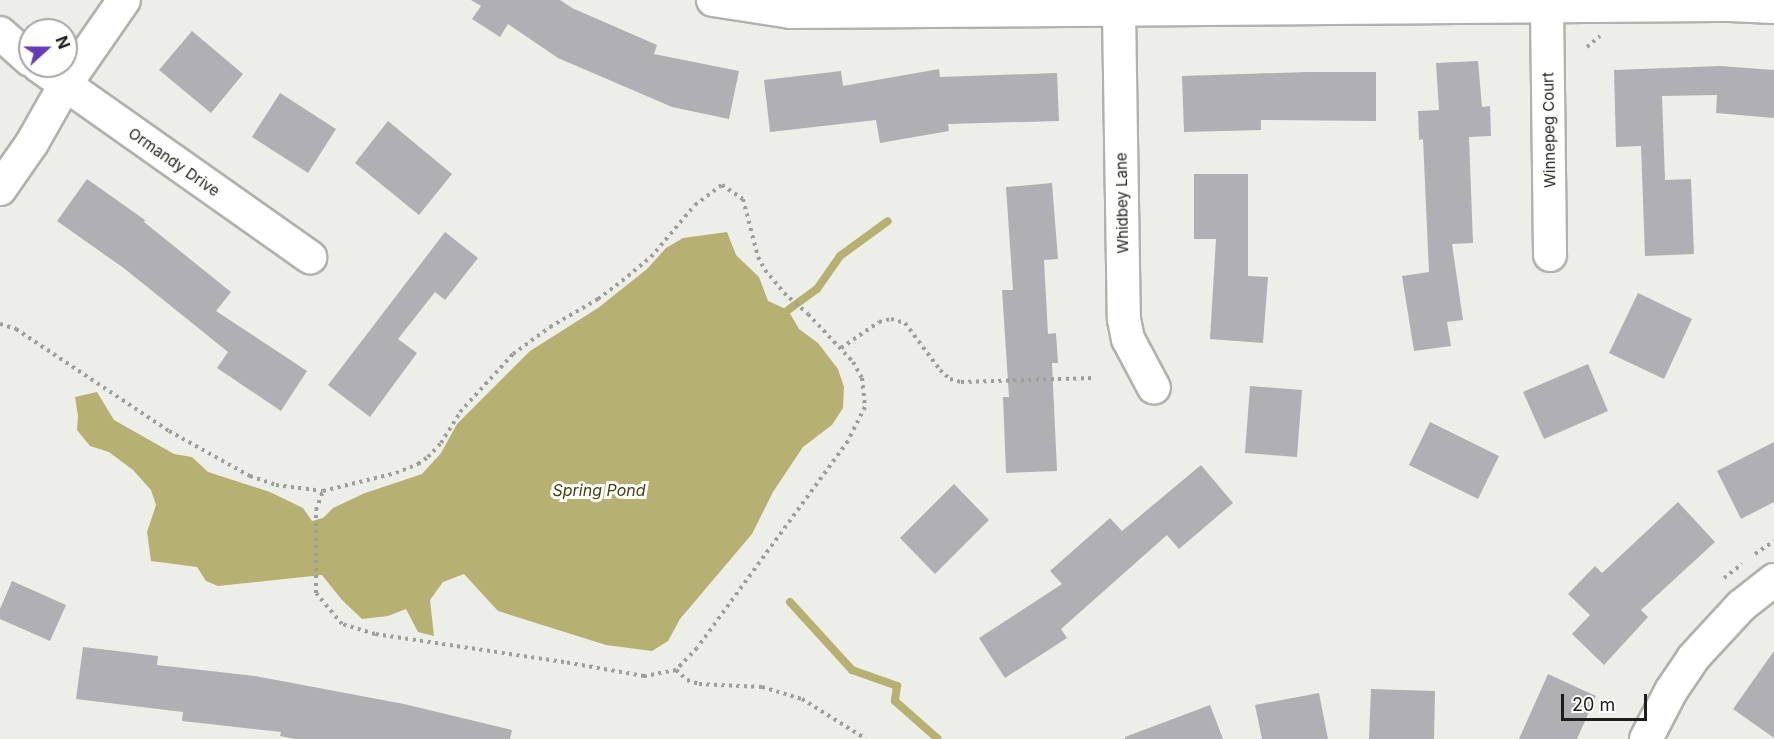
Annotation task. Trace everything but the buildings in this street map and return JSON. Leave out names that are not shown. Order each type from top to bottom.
[{"type":"street","points":[[0,189],[33,142],[64,85],[124,0]]},
{"type":"street","points":[[713,0],[791,12],[1547,6],[1774,7]]},
{"type":"street","name":"Winnepeg Court","points":[[1547,6],[1550,255]]},
{"type":"street","name":"Whidbey Lane","points":[[1119,11],[1124,319],[1128,339],[1155,388]]},
{"type":"street","points":[[0,33],[18,49]]},
{"type":"street","name":"Ormandy Drive","points":[[55,78],[310,257]]},
{"type":"street","points":[[1646,739],[1671,691],[1693,658],[1741,606],[1774,580]]},
{"type":"path","points":[[0,324],[16,329],[169,431],[250,476],[276,484],[323,491],[396,473],[428,457],[441,443],[460,412],[513,354],[550,327],[598,300],[628,276],[651,257],[695,205],[722,186],[742,199],[758,256],[765,270],[784,293],[841,348],[862,378],[865,406],[860,421],[697,648],[676,670],[644,676],[621,674],[564,662],[356,630],[342,624],[328,610],[316,592],[316,510],[323,491]]},
{"type":"path","points":[[841,348],[879,322],[891,319],[905,323],[940,370],[950,379],[961,382],[1095,378]]},
{"type":"path","points":[[676,670],[687,680],[699,684],[762,687],[802,699],[866,739]]},
{"type":"water","name":"Spring Pond","points":[[727,232],[736,255],[759,277],[768,301],[788,310],[799,329],[818,343],[838,369],[844,387],[843,408],[832,425],[803,447],[773,492],[752,534],[680,619],[668,641],[652,651],[606,645],[498,611],[464,574],[443,582],[430,600],[434,636],[418,632],[406,609],[388,616],[362,619],[342,600],[322,575],[218,586],[206,581],[197,567],[151,561],[147,532],[156,505],[151,490],[133,470],[109,452],[90,446],[77,430],[78,416],[75,397],[97,392],[114,420],[174,454],[192,457],[208,472],[270,492],[303,508],[312,521],[323,518],[333,508],[365,493],[422,474],[441,453],[457,424],[530,351],[598,308],[647,269],[666,248],[683,238]]},
{"type":"waterway","points":[[788,310],[817,289],[840,256],[888,221]]},
{"type":"waterway","points":[[790,602],[852,670],[897,686],[895,701],[938,739]]}]
